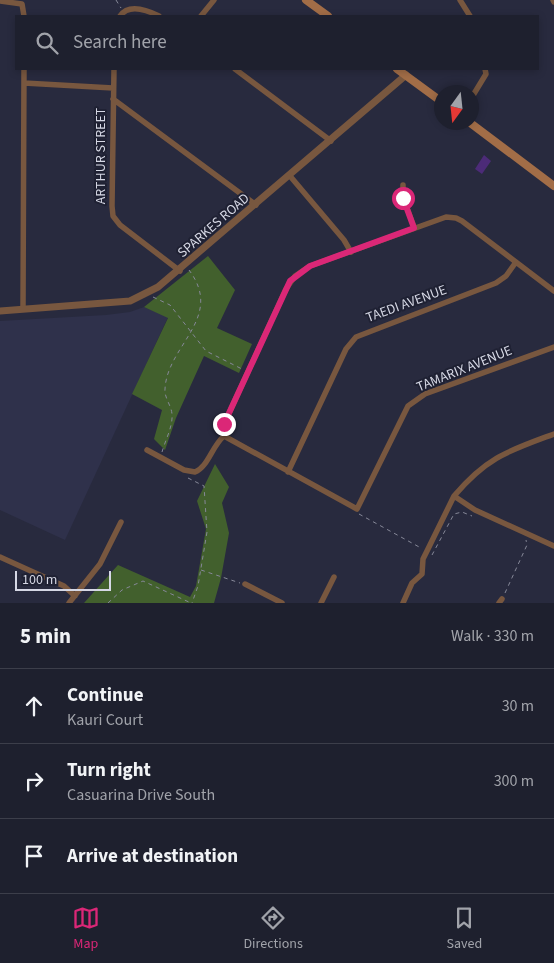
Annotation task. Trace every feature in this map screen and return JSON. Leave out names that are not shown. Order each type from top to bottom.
[{"type":"main road","points":[[306,0],[327,15]]},
{"type":"main road","points":[[398,70],[434,96]]},
{"type":"main road","points":[[479,129],[554,186]]},
{"type":"street","points":[[202,15],[214,0]]},
{"type":"street","points":[[460,0],[469,15]]},
{"type":"street","points":[[0,1],[22,4],[24,15]]},
{"type":"street","points":[[122,14],[132,9],[148,11],[158,15]]},
{"type":"street","points":[[23,310],[24,70]]},
{"type":"street","name":"ARTHUR STREET","points":[[114,70],[113,216],[120,225],[180,271]]},
{"type":"street","points":[[236,70],[331,141]]},
{"type":"street","points":[[479,86],[486,74],[486,70]]},
{"type":"street","name":"SPARKES ROAD","points":[[0,311],[122,302],[150,292],[186,266],[406,76]]},
{"type":"street","points":[[24,83],[113,88]]},
{"type":"street","points":[[113,99],[256,205]]},
{"type":"street","points":[[290,176],[344,240],[351,252]]},
{"type":"street","points":[[403,185],[403,198],[414,228]]},
{"type":"street","points":[[147,450],[184,470],[195,472],[204,465],[214,445],[224,436],[224,424],[290,281],[310,266],[446,217],[456,218],[554,291]]},
{"type":"street","name":"TAEDI AVENUE","points":[[288,472],[346,349],[356,337],[496,283],[506,276],[516,262]]},
{"type":"street","name":"TAMARIX AVENUE","points":[[357,509],[408,406],[425,394],[554,347]]},
{"type":"street","points":[[403,603],[412,583],[422,574],[423,559],[454,496],[482,467],[505,452],[554,434]]},
{"type":"street","points":[[224,436],[357,509]]},
{"type":"street","points":[[454,496],[475,510],[527,537],[554,546]]},
{"type":"street","points":[[68,603],[100,564],[121,522]]},
{"type":"street","points":[[0,557],[64,586],[75,596]]},
{"type":"street","points":[[321,603],[334,577]]},
{"type":"street","points":[[244,584],[282,603]]},
{"type":"path","points":[[116,0],[122,14]]},
{"type":"path","points":[[160,457],[172,415],[164,390],[170,366],[198,318],[200,288],[186,266]]},
{"type":"path","points":[[150,292],[154,298],[170,305],[206,351],[248,372]]},
{"type":"path","points":[[108,603],[122,590],[143,581],[192,603],[207,532],[204,486],[181,474]]},
{"type":"path","points":[[357,509],[360,516],[427,551],[431,556],[436,551],[454,514],[462,512],[476,518]]},
{"type":"path","points":[[527,537],[533,543]]},
{"type":"path","points":[[501,601],[527,545],[527,537]]},
{"type":"path","points":[[200,570],[244,584]]},
{"type":"shaded area","points":[[144,307],[168,317],[65,540],[0,510],[0,321],[106,315],[130,312]]},
{"type":"green space","points":[[208,256],[235,290],[217,328],[252,344],[239,373],[204,356],[176,418],[165,450],[154,439],[162,410],[132,394],[168,318],[144,307]]},
{"type":"green space","points":[[215,464],[229,487],[222,503],[229,533],[221,578],[214,603],[84,603],[118,565],[190,597],[196,586],[206,529],[197,501]]},
{"type":"building","points":[[484,155],[491,161],[482,174],[475,169]]},
{"type":"route","points":[[224,424],[290,281],[310,266],[414,228],[403,198]]}]
